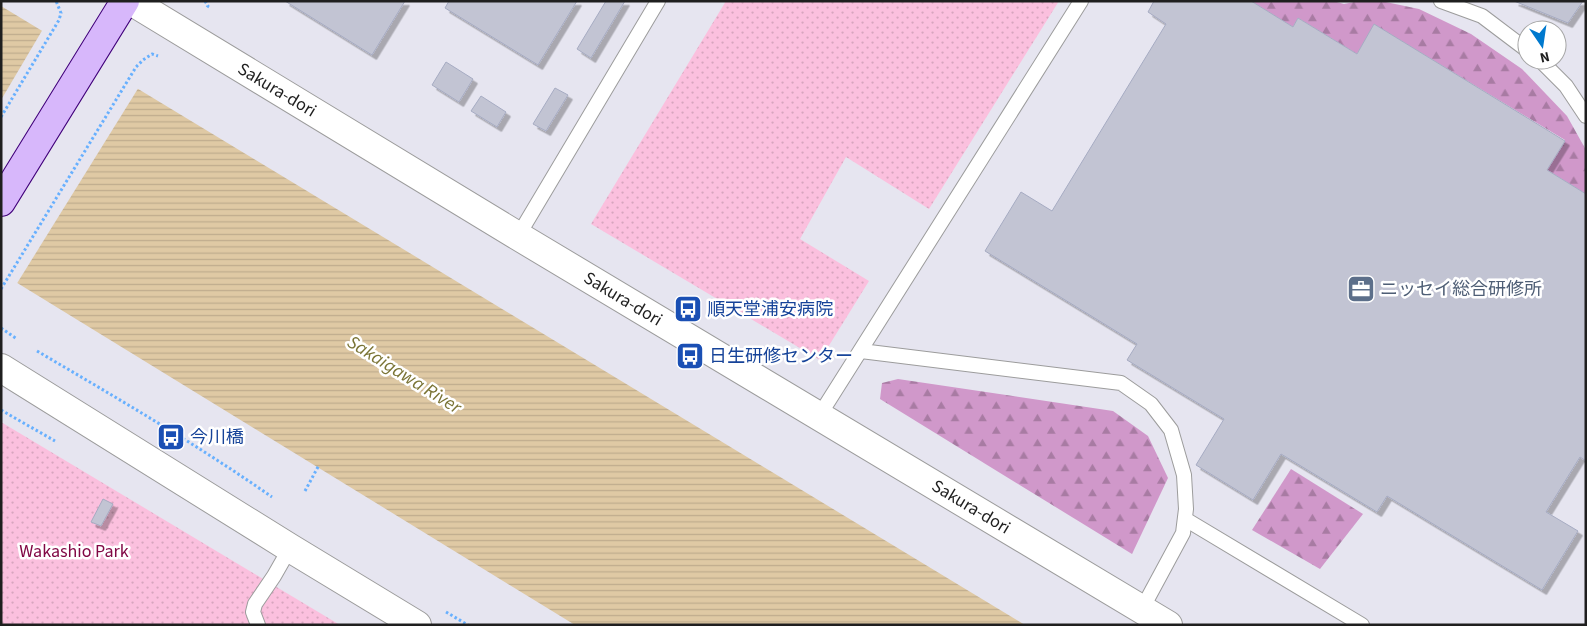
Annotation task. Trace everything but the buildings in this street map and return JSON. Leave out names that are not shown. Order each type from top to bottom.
[{"type":"main road","points":[[1,202],[125,1]]},
{"type":"street","name":"Sakura-dori","points":[[132,1],[518,236],[1168,625]]},
{"type":"street","points":[[1,368],[417,625]]},
{"type":"lane","points":[[518,236],[658,1]]},
{"type":"lane","points":[[819,416],[1081,1]]},
{"type":"lane","points":[[1442,1],[1482,16],[1517,42]]},
{"type":"lane","points":[[1550,70],[1566,86],[1586,116]]},
{"type":"lane","points":[[861,351],[1121,384],[1151,404],[1171,430],[1184,475],[1186,509],[1183,533],[1142,609]]},
{"type":"lane","points":[[1185,519],[1362,625]]},
{"type":"lane","points":[[258,625],[253,612],[255,604],[290,548]]},
{"type":"path","points":[[1,117],[59,20],[61,13],[56,1]]},
{"type":"path","points":[[1,289],[136,67],[152,54],[161,57]]},
{"type":"path","points":[[305,491],[319,465]]},
{"type":"green space","points":[[726,1],[1059,1],[929,209],[846,157],[800,239],[869,281],[820,360],[591,224]]},
{"type":"green space","points":[[1251,1],[1333,1],[1344,4],[1359,1],[1381,1],[1419,9],[1471,34],[1517,66],[1517,70],[1523,70],[1567,116],[1586,150],[1586,194],[1547,170],[1565,140],[1375,25],[1357,54],[1298,18],[1293,27]]},
{"type":"green space","points":[[898,379],[1113,411],[1148,436],[1168,478],[1132,554],[880,399],[882,383]]},
{"type":"green space","name":"Wakashio Park","points":[[1,422],[340,625],[1,625]]},
{"type":"green space","points":[[1291,469],[1363,514],[1320,569],[1252,530]]},
{"type":"water","name":"Sakaigawa River","points":[[1,6],[1025,625],[575,625],[1,273]]},
{"type":"pier","points":[[43,29],[139,87],[16,285],[1,276],[1,100]]},
{"type":"place","name":"ニッセイ総合研修所","points":[[1361,289]]},
{"type":"place","name":"順天堂浦安病院","points":[[688,309]]},
{"type":"place","name":"日生研修センター","points":[[690,356]]},
{"type":"place","name":"今川橋","points":[[171,437]]}]
